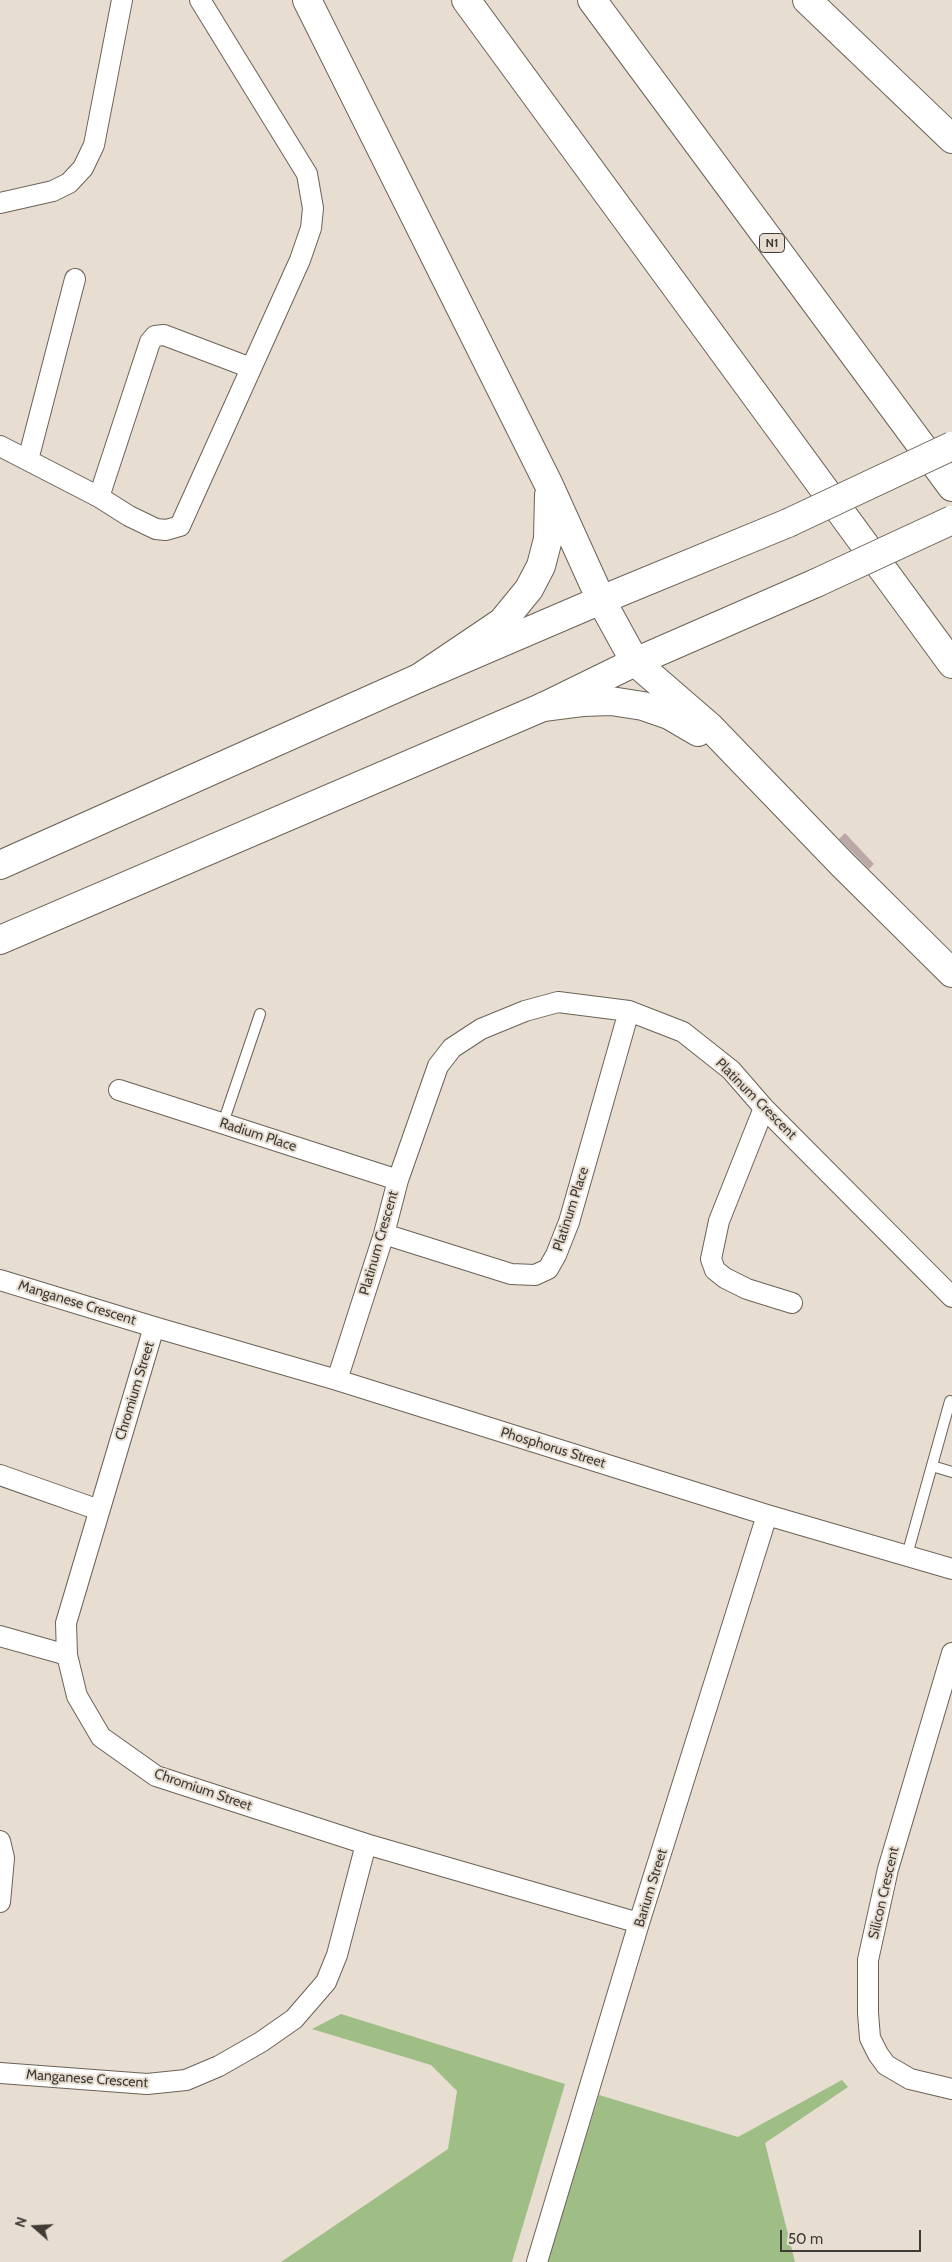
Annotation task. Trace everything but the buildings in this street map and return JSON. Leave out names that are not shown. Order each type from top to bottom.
[{"type":"main road","points":[[307,0],[548,483],[601,600],[634,662],[709,726],[842,864],[952,973]]},
{"type":"main road","points":[[466,0],[952,664]]},
{"type":"main road","name":"N1","points":[[592,0],[952,486]]},
{"type":"main road","points":[[807,0],[952,139]]},
{"type":"main road","points":[[0,864],[419,678],[788,523],[952,446]]},
{"type":"main road","points":[[419,678],[502,622],[529,590],[541,566],[548,539],[550,509],[548,483]]},
{"type":"main road","points":[[0,940],[543,707],[634,662],[816,583],[952,520]]},
{"type":"main road","points":[[543,707],[582,702],[611,701],[643,706],[669,715],[738,756]]},
{"type":"street","points":[[0,203],[52,191],[69,183],[82,168],[96,137],[122,0]]},
{"type":"street","points":[[0,446],[156,529],[166,530],[180,526],[300,260],[311,228],[313,208],[307,174],[200,0]]},
{"type":"street","points":[[28,460],[75,279]]},
{"type":"street","points":[[99,497],[150,342],[155,336],[164,335],[251,368]]},
{"type":"street","name":"Platinum Crescent","points":[[337,1380],[384,1234],[398,1180],[438,1066],[452,1048],[480,1029],[525,1011],[558,1002],[630,1011],[683,1032],[731,1070],[764,1108],[952,1297]]},
{"type":"street","name":"Platinum Place","points":[[384,1234],[511,1274],[535,1275],[548,1269],[556,1255],[569,1222],[630,1011]]},
{"type":"street","name":"Radium Place","points":[[118,1090],[398,1180]]},
{"type":"street","points":[[764,1108],[719,1221],[711,1259],[715,1270],[725,1278],[747,1289],[792,1303]]},
{"type":"street","name":"Manganese Crescent","points":[[0,1280],[154,1327]]},
{"type":"street","name":"Phosphorus Street","points":[[154,1327],[337,1380],[767,1515],[952,1569]]},
{"type":"street","name":"Chromium Street","points":[[154,1327],[66,1623],[67,1655],[77,1696],[101,1737],[156,1776],[366,1844],[640,1923]]},
{"type":"street","points":[[0,1475],[99,1510]]},
{"type":"street","name":"Barium Street","points":[[538,2262],[640,1923],[767,1515]]},
{"type":"street","points":[[0,1636],[67,1655]]},
{"type":"street","name":"Silicon Crescent","points":[[952,1653],[888,1870],[868,1960],[868,2013],[870,2038],[886,2065],[910,2079],[952,2089]]},
{"type":"street","points":[[0,1841],[4,1858],[0,1902]]},
{"type":"street","name":"Manganese Crescent","points":[[0,2073],[147,2084],[186,2080],[219,2066],[261,2042],[294,2018],[326,1982],[337,1955],[366,1844]]},
{"type":"lane","points":[[223,1124],[260,1014]]},
{"type":"lane","points":[[906,1555],[950,1401]]},
{"type":"lane","points":[[932,1466],[952,1472]]},
{"type":"green space","points":[[341,2014],[565,2084],[512,2262],[281,2262],[448,2149],[457,2091],[431,2065],[312,2029]]},
{"type":"green space","points":[[842,2080],[848,2087],[765,2143],[795,2262],[547,2262],[599,2095],[738,2137]]}]
